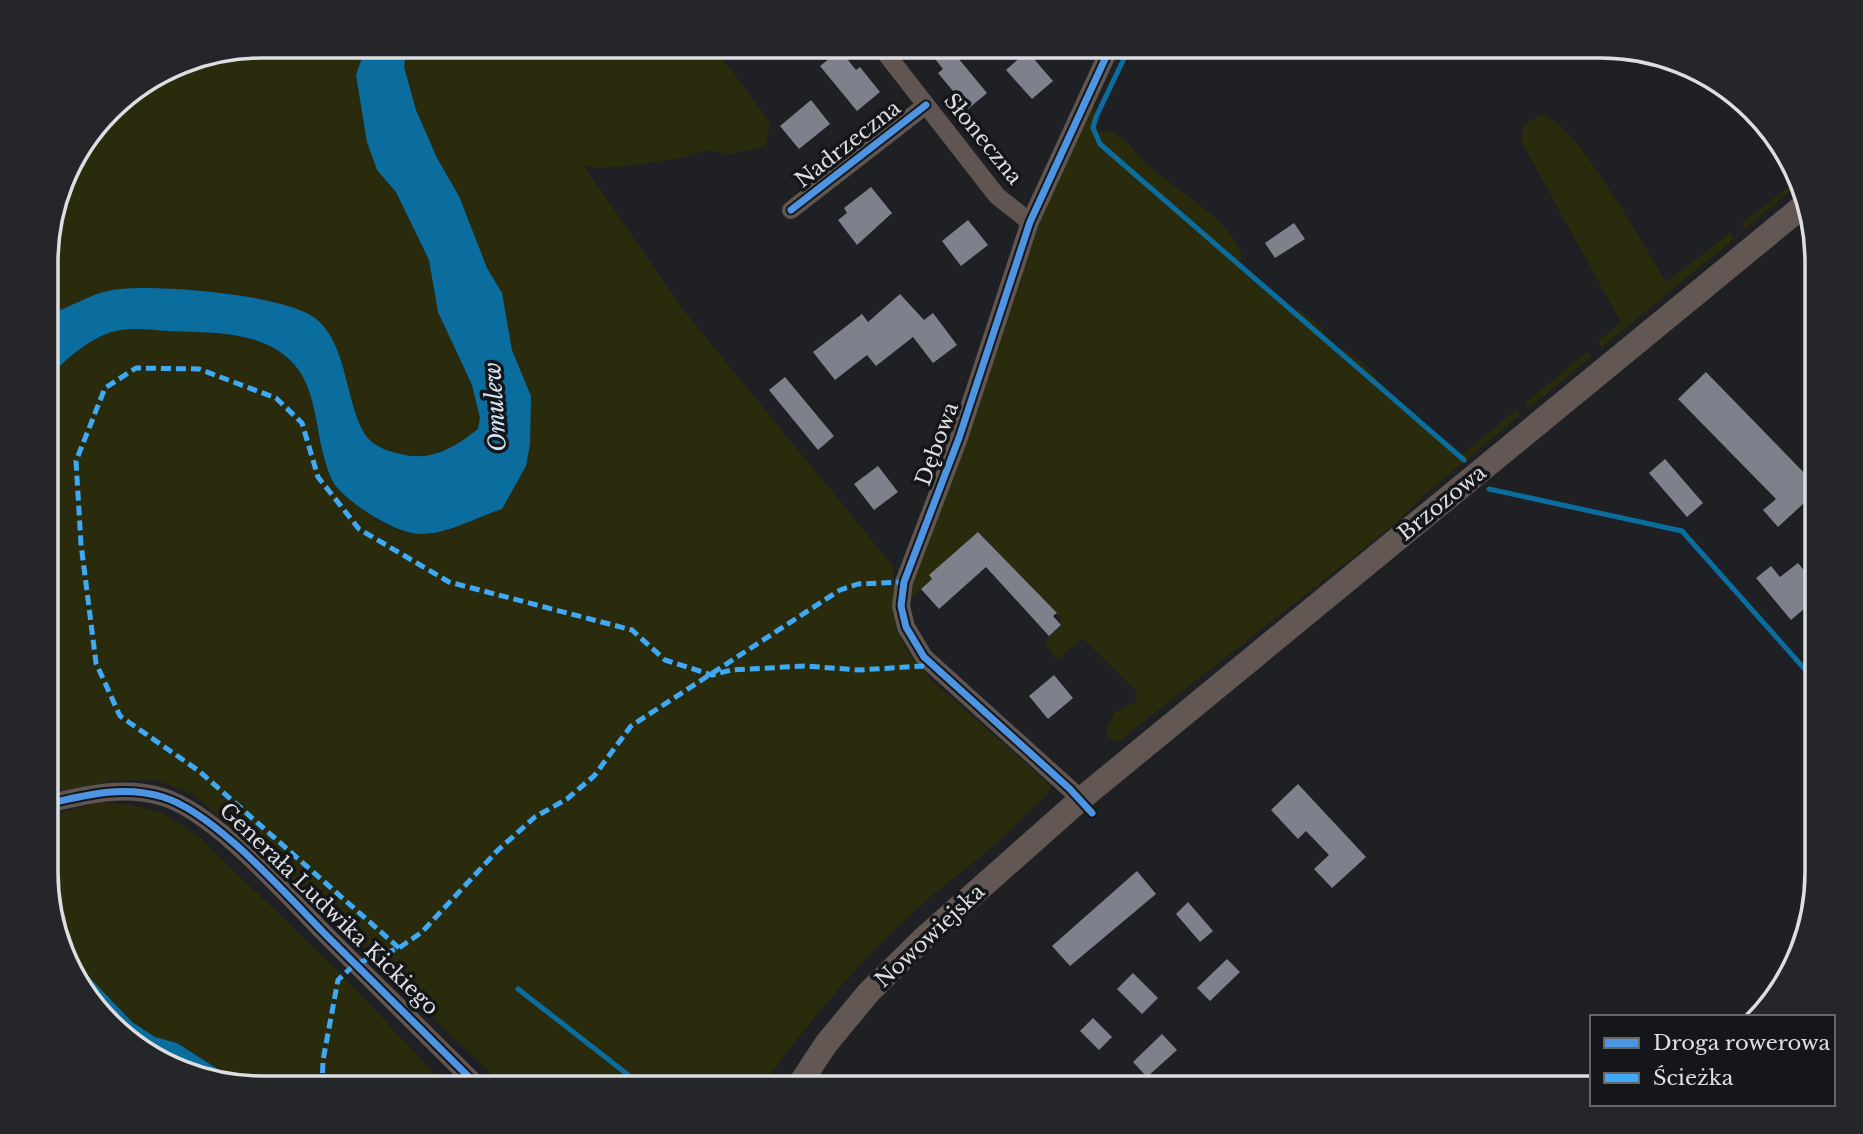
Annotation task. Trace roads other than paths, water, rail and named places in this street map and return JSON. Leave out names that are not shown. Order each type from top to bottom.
[{"type":"main road","name":"Brzozowa","points":[[1081,799],[1798,210]]},
{"type":"main road","name":"Nowowiejska","points":[[805,1076],[869,992],[923,939],[1081,799]]},
{"type":"street","name":"Słoneczna","points":[[889,58],[997,196],[1030,222]]},
{"type":"street","name":"Dębowa","points":[[1081,799],[935,669],[911,640],[901,606],[904,582],[959,438],[1030,222],[1088,89],[1105,58]]},
{"type":"street","name":"Nadrzeczna","points":[[791,210],[926,105]]},
{"type":"street","name":"Generała Ludwika Kickiego","points":[[58,801],[105,791],[137,791],[165,798],[211,824],[390,996],[468,1076]]},
{"type":"water","name":"Omulew","points":[[362,58],[405,58],[404,67],[416,110],[437,158],[459,196],[487,268],[502,293],[512,350],[531,396],[530,444],[526,466],[502,509],[431,533],[411,533],[387,524],[342,493],[335,485],[326,465],[312,400],[304,379],[291,361],[265,344],[250,338],[217,333],[123,330],[97,338],[58,368],[58,311],[112,290],[156,288],[216,292],[275,303],[315,318],[327,330],[335,346],[363,431],[379,447],[412,456],[423,456],[452,447],[478,429],[480,418],[472,385],[438,312],[429,260],[396,192],[377,170],[367,142],[356,75]]},
{"type":"water","points":[[84,971],[132,1022],[155,1037],[177,1043],[223,1072],[183,1061],[137,1034],[117,1017]]},
{"type":"waterway","points":[[1124,58],[1096,117],[1093,128],[1100,144],[1464,460]]},
{"type":"waterway","points":[[1489,489],[1682,531],[1805,669]]},
{"type":"waterway","points":[[518,989],[630,1076]]}]
